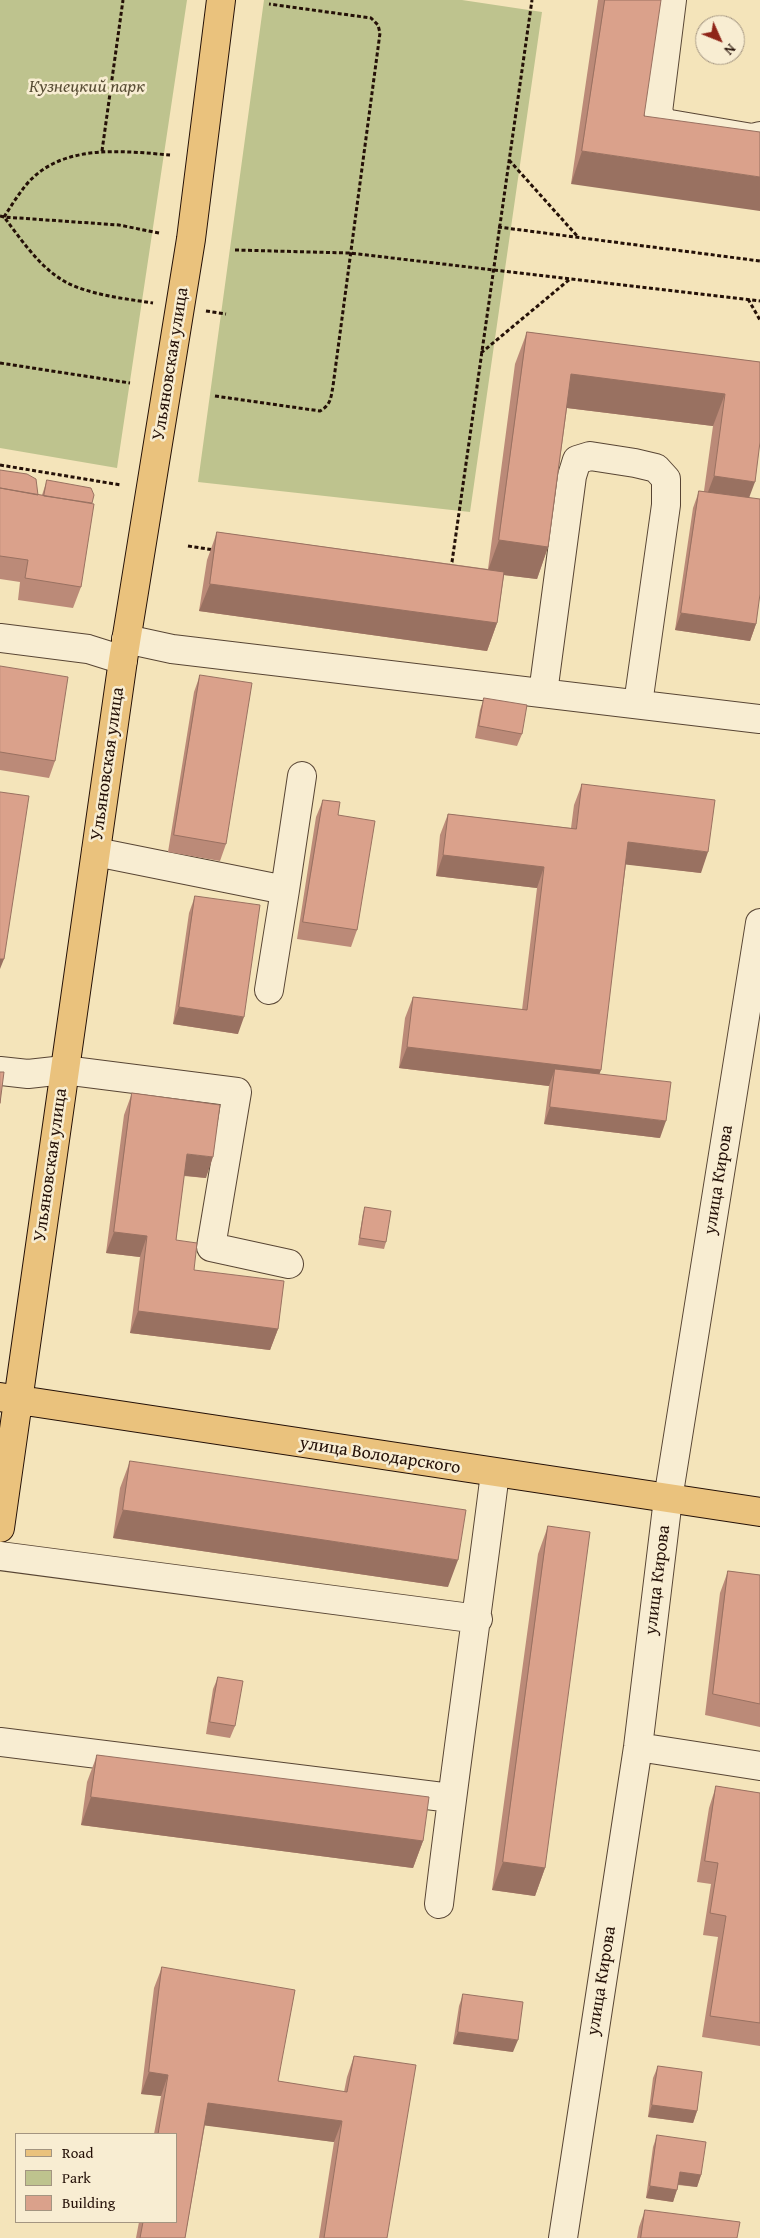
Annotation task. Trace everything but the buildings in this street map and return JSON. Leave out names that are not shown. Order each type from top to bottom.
[{"type":"main road","name":"Ульяновская улица","points":[[0,1528],[10,1398],[64,1070],[124,650],[191,239],[221,0]]},
{"type":"main road","name":"улица Володарского","points":[[10,1398],[760,1512]]},
{"type":"street","points":[[672,0],[658,112],[660,119],[664,123],[752,138],[760,136]]},
{"type":"street","points":[[543,693],[572,476],[577,460],[590,456],[656,468],[666,478],[668,489],[638,704]]},
{"type":"street","points":[[0,638],[88,649],[172,649],[760,719]]},
{"type":"street","points":[[269,990],[302,776]]},
{"type":"street","points":[[96,852],[285,890]]},
{"type":"street","name":"улица Кирова","points":[[562,2238],[638,1747],[668,1499],[757,965],[760,923]]},
{"type":"street","points":[[0,1071],[28,1074],[64,1070],[237,1092],[211,1247],[289,1264]]},
{"type":"street","points":[[439,1904],[451,1798],[478,1619],[495,1473]]},
{"type":"street","points":[[0,1556],[478,1619]]},
{"type":"street","points":[[0,1742],[451,1798]]},
{"type":"street","points":[[638,1747],[760,1766]]},
{"type":"path","points":[[102,151],[123,0]]},
{"type":"path","points":[[447,573],[452,562],[498,227],[532,0]]},
{"type":"path","points":[[215,396],[320,411],[327,407],[331,400],[349,253],[380,33],[378,25],[371,18],[268,4]]},
{"type":"path","points":[[2,217],[27,184],[50,166],[80,155],[102,151],[170,155]]},
{"type":"path","points":[[509,160],[578,238]]},
{"type":"path","points":[[2,217],[46,267],[73,286],[106,295],[226,314]]},
{"type":"path","points":[[2,217],[120,225],[159,233]]},
{"type":"path","points":[[498,227],[759,260]]},
{"type":"path","points":[[235,250],[349,253],[493,268],[760,301]]},
{"type":"path","points":[[481,353],[570,278]]},
{"type":"path","points":[[748,299],[760,320]]},
{"type":"path","points":[[0,363],[130,382]]},
{"type":"path","points":[[0,465],[121,485]]},
{"type":"path","points":[[188,546],[217,550]]},
{"type":"green space","name":"Кузнецкий парк","points":[[0,0],[187,0],[117,468],[0,448]]},
{"type":"green space","points":[[264,0],[462,0],[542,12],[470,512],[198,482]]}]
